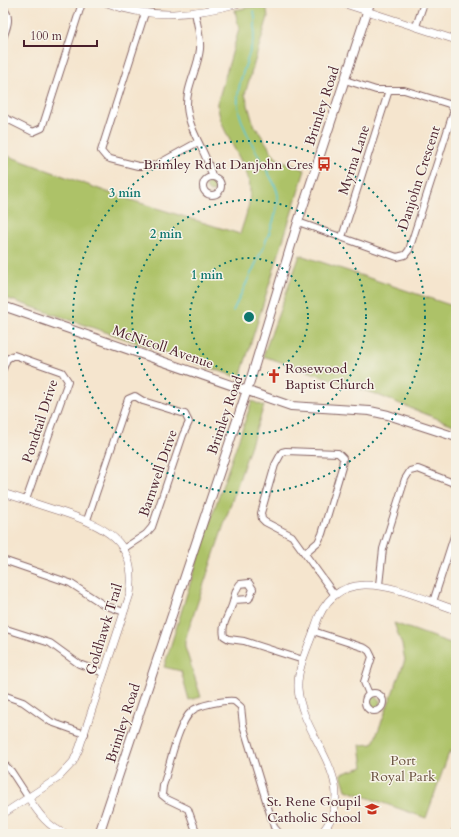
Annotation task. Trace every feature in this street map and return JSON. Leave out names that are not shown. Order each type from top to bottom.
[{"type":"main road","name":"Brimley Road","points":[[99,834],[247,390],[298,222],[368,7]]},
{"type":"main road","name":"McNicoll Avenue","points":[[3,306],[301,408],[370,411],[388,415],[456,437]]},
{"type":"street","points":[[3,117],[33,132],[42,128],[82,3]]},
{"type":"street","points":[[107,3],[145,14],[172,15],[240,3]]},
{"type":"street","points":[[342,3],[368,7],[456,40]]},
{"type":"street","points":[[416,26],[424,3]]},
{"type":"street","points":[[3,8],[7,12],[9,19],[3,38]]},
{"type":"street","points":[[195,12],[200,50],[188,90],[187,105],[189,119],[198,142],[209,162],[212,176]]},
{"type":"street","points":[[145,14],[101,151],[110,159],[145,167],[158,164],[198,142]]},
{"type":"street","name":"Danjohn Crescent","points":[[298,222],[397,257],[403,257],[408,254],[454,110],[449,104],[404,90],[376,90],[345,80]]},
{"type":"street","name":"Myrna Lane","points":[[342,237],[389,90]]},
{"type":"street","name":"Pondtail Drive","points":[[3,369],[7,359],[14,355],[62,372],[68,381],[26,500]]},
{"type":"street","name":"Barnwell Drive","points":[[87,520],[128,399],[135,396],[185,414],[189,422],[183,435],[152,527],[143,537],[123,549]]},
{"type":"street","points":[[306,553],[318,542],[322,534],[342,467],[343,458],[338,453],[286,451],[280,455],[275,465],[262,508],[262,518],[292,536],[306,553],[334,594]]},
{"type":"street","points":[[379,584],[383,549],[405,479],[410,471],[418,469],[456,484]]},
{"type":"street","name":"Goldhawk Trail","points":[[3,493],[87,520],[108,531],[123,549],[132,574],[130,594],[77,755],[70,767],[58,778],[3,814]]},
{"type":"street","points":[[433,602],[456,530]]},
{"type":"street","points":[[3,560],[70,583],[104,605],[124,612]]},
{"type":"street","points":[[321,834],[329,821],[335,805],[336,788],[330,767],[302,708],[298,681],[303,660],[318,616],[334,594],[350,586],[362,584],[379,584],[456,610]]},
{"type":"street","points":[[234,600],[223,625],[224,636],[229,639],[244,641],[303,660]]},
{"type":"street","points":[[3,628],[50,643],[79,664],[104,673]]},
{"type":"street","points":[[314,631],[365,648],[369,651],[372,657],[364,682],[369,694]]},
{"type":"street","points":[[3,695],[23,702],[51,722],[84,734]]},
{"type":"street","points":[[197,834],[188,809],[167,800],[162,795],[163,786],[184,720],[193,709],[228,700],[234,700],[241,707],[241,717],[274,827],[280,834]]},
{"type":"street","points":[[3,763],[11,771],[42,818],[56,829],[66,834]]},
{"type":"street","points":[[454,834],[456,829]]},
{"type":"green space","points":[[266,4],[268,17],[245,94],[253,123],[276,158],[305,170],[240,378],[3,297],[3,154],[121,197],[240,234],[249,202],[250,188],[246,172],[221,121],[218,101],[239,29],[235,10]]},
{"type":"green space","points":[[212,180],[216,182],[218,186],[216,190],[212,192],[208,190],[206,186],[208,182]]},
{"type":"green space","points":[[300,255],[456,307],[456,426],[375,394],[263,356]]},
{"type":"green space","points":[[252,401],[264,406],[185,640],[185,647],[201,697],[189,700],[181,671],[164,667],[205,536]]},
{"type":"green space","name":"Port Royal Park","points":[[394,623],[456,645],[456,759],[450,750],[426,818],[346,790],[341,774],[363,767],[360,745],[373,744],[405,660],[402,645]]},
{"type":"green space","points":[[372,696],[376,696],[380,702],[376,708],[372,708],[368,704],[368,700]]},
{"type":"waterway","points":[[233,311],[253,270],[274,221],[278,195],[274,184],[247,133],[238,106],[240,82],[254,36],[254,11]]},
{"type":"place","name":"Brimley Rd at Danjohn Cres","points":[[324,164]]},
{"type":"place","name":"Rosewood Baptist Church","points":[[274,376]]},
{"type":"place","name":"St. Rene Goupil Catholic School","points":[[372,809]]}]
